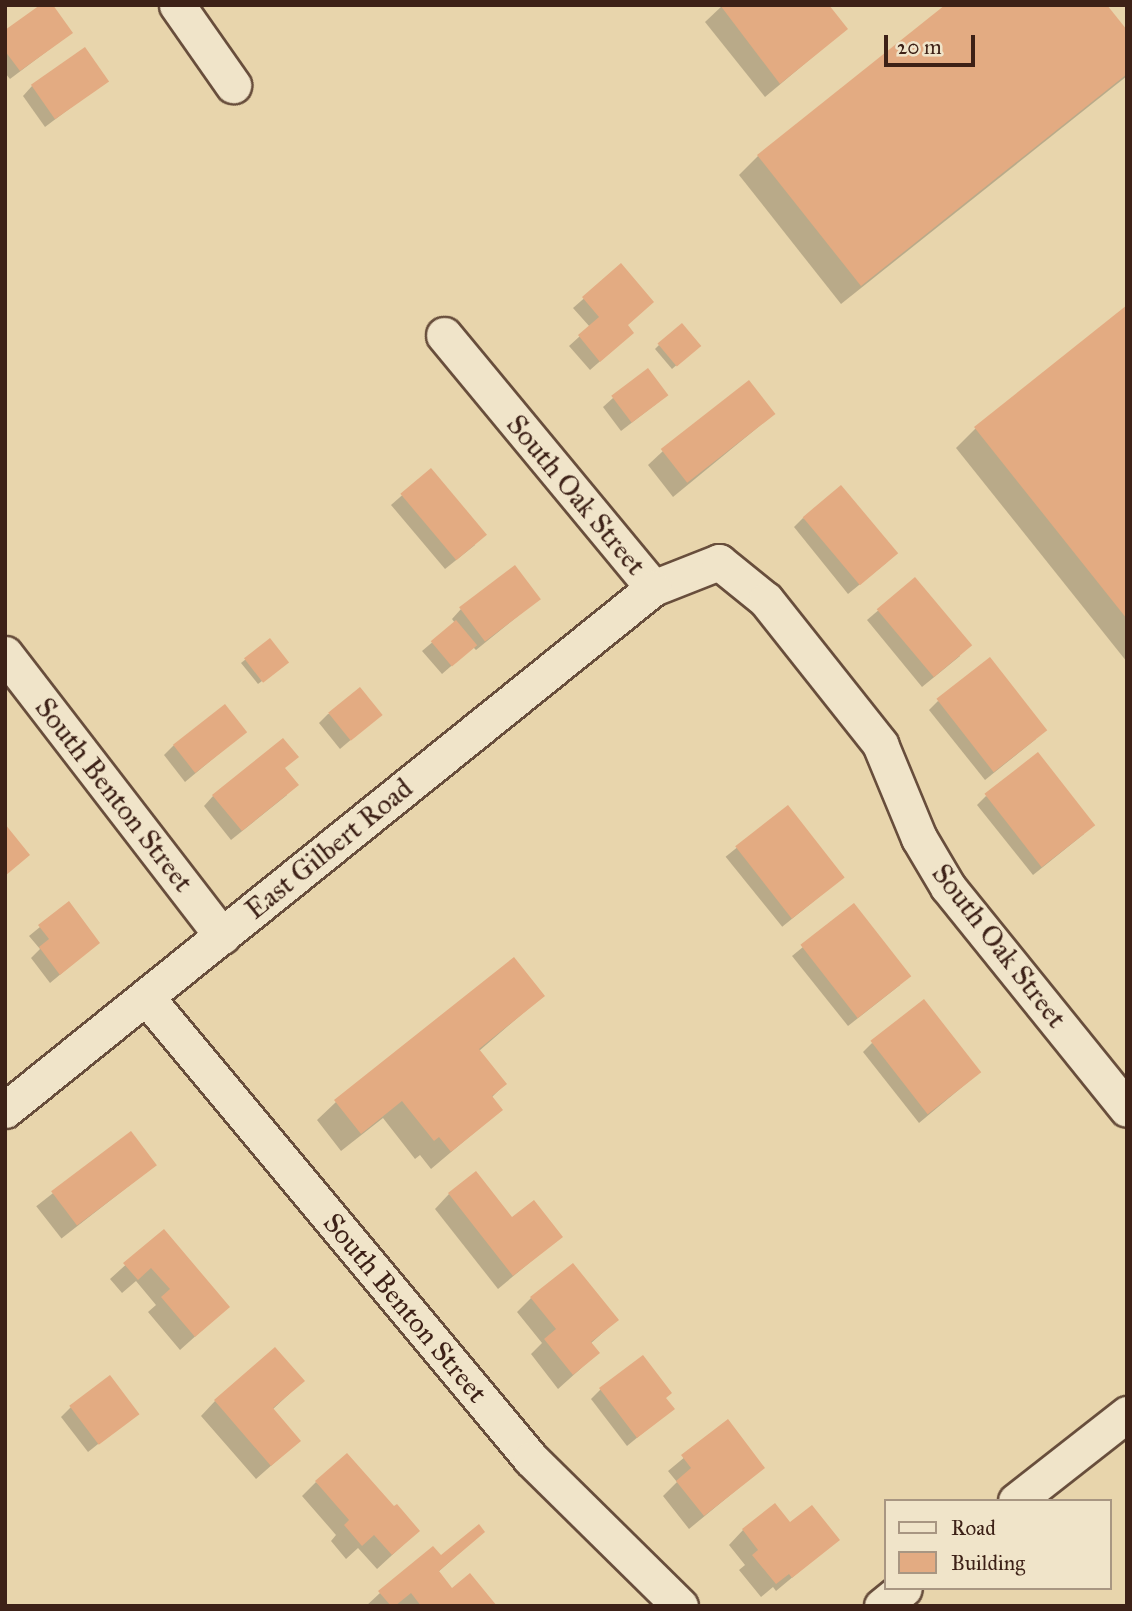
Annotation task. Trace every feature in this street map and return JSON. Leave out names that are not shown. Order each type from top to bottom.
[{"type":"street","points":[[177,5],[233,85]]},
{"type":"street","name":"South Oak Street","points":[[444,335],[653,588],[719,562],[766,600],[880,744],[919,838],[947,887],[1127,1109]]},
{"type":"street","name":"East Gilbert Road","points":[[5,1110],[653,588]]},
{"type":"street","name":"South Benton Street","points":[[5,654],[222,936]]},
{"type":"street","name":"South Benton Street","points":[[146,997],[531,1459],[680,1606]]},
{"type":"street","points":[[1019,1499],[1127,1414]]},
{"type":"street","points":[[882,1606],[902,1590]]},
{"type":"building","points":[[40,5],[53,5],[73,33],[20,71],[5,51],[5,30]]},
{"type":"building","points":[[720,5],[829,5],[848,29],[780,84]]},
{"type":"building","points":[[945,5],[1107,5],[1127,30],[1127,74],[861,286],[757,155]]},
{"type":"building","points":[[85,47],[109,81],[55,119],[31,85]]},
{"type":"building","points":[[621,263],[654,302],[628,325],[634,333],[600,362],[578,335],[599,317],[582,297]]},
{"type":"building","points":[[1127,305],[1127,619],[974,427]]},
{"type":"building","points":[[682,323],[701,346],[677,367],[657,344]]},
{"type":"building","points":[[648,368],[668,395],[632,423],[611,396]]},
{"type":"building","points":[[749,380],[775,414],[687,483],[661,449]]},
{"type":"building","points":[[431,468],[487,535],[456,560],[400,494]]},
{"type":"building","points":[[841,485],[898,553],[860,585],[803,517]]},
{"type":"building","points":[[515,565],[541,599],[485,641],[459,607]]},
{"type":"building","points":[[915,577],[972,645],[934,677],[877,609]]},
{"type":"building","points":[[456,620],[477,645],[452,666],[431,641]]},
{"type":"building","points":[[270,638],[289,662],[263,683],[244,658]]},
{"type":"building","points":[[990,657],[1047,730],[994,772],[936,699]]},
{"type":"building","points":[[360,687],[383,715],[351,741],[328,713]]},
{"type":"building","points":[[225,704],[247,732],[195,773],[173,745]]},
{"type":"building","points":[[283,738],[299,757],[285,768],[299,785],[242,831],[212,795]]},
{"type":"building","points":[[1038,752],[1095,825],[1042,867],[984,794]]},
{"type":"building","points":[[788,805],[845,877],[792,919],[735,846]]},
{"type":"building","points":[[5,824],[30,855],[5,876]]},
{"type":"building","points":[[69,901],[100,943],[60,975],[39,947],[49,939],[38,925]]},
{"type":"building","points":[[854,903],[911,976],[858,1018],[800,945]]},
{"type":"building","points":[[514,957],[545,996],[479,1049],[507,1084],[492,1096],[503,1110],[451,1152],[439,1137],[434,1141],[402,1101],[361,1134],[334,1100]]},
{"type":"building","points":[[924,999],[981,1072],[928,1114],[870,1041]]},
{"type":"building","points":[[131,1131],[157,1165],[77,1226],[51,1191]]},
{"type":"building","points":[[476,1171],[512,1217],[534,1200],[563,1237],[513,1276],[448,1193]]},
{"type":"building","points":[[164,1229],[230,1307],[195,1337],[161,1297],[170,1289],[151,1268],[138,1280],[123,1263]]},
{"type":"building","points":[[573,1263],[619,1320],[591,1342],[600,1353],[573,1375],[544,1339],[556,1329],[530,1297]]},
{"type":"building","points":[[275,1347],[305,1381],[273,1408],[301,1441],[271,1466],[214,1400]]},
{"type":"building","points":[[643,1355],[672,1393],[666,1398],[675,1409],[637,1438],[599,1388]]},
{"type":"building","points":[[110,1375],[139,1414],[99,1445],[69,1406]]},
{"type":"building","points":[[728,1419],[765,1468],[704,1516],[676,1481],[691,1468],[681,1455]]},
{"type":"building","points":[[347,1453],[420,1531],[392,1555],[374,1535],[362,1546],[344,1525],[349,1520],[315,1481]]},
{"type":"building","points":[[775,1503],[790,1522],[812,1505],[840,1540],[792,1578],[789,1574],[776,1584],[752,1555],[758,1550],[742,1529]]},
{"type":"building","points":[[479,1524],[485,1532],[439,1571],[452,1588],[470,1573],[497,1606],[421,1606],[411,1593],[395,1606],[391,1606],[378,1591],[433,1546],[441,1555]]}]
